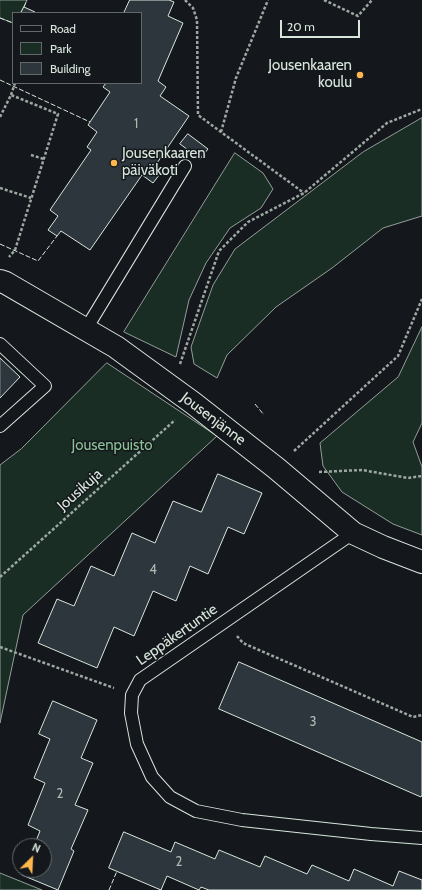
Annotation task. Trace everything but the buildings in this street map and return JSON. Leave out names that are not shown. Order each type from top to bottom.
[{"type":"street","name":"Jousenjänne","points":[[3,271],[6,283],[116,347],[193,403],[276,468],[353,533],[383,547],[422,562]]},
{"type":"lane","points":[[86,329],[185,166]]},
{"type":"lane","points":[[0,344],[45,386],[0,426]]},
{"type":"lane","name":"Leppäkertuntie","points":[[132,695],[140,680],[353,533]]},
{"type":"lane","points":[[132,695],[131,713],[137,744],[152,777],[170,797],[196,811],[242,820],[422,838]]},
{"type":"path","points":[[185,0],[193,8],[197,20],[198,115],[304,193]]},
{"type":"path","points":[[221,132],[236,78],[268,0]]},
{"type":"path","points":[[324,0],[358,16],[372,0]]},
{"type":"path","points":[[0,117],[15,84]]},
{"type":"path","points":[[3,271],[15,250],[58,114],[11,95]]},
{"type":"path","points":[[167,385],[178,369],[219,251],[248,222],[304,193],[387,123],[422,109]]},
{"type":"path","points":[[31,155],[44,159]]},
{"type":"path","points":[[0,188],[31,198]]},
{"type":"path","points":[[276,468],[398,356],[422,299]]},
{"type":"path","name":"Jousikuja","points":[[0,577],[193,403]]},
{"type":"path","points":[[312,473],[362,470],[408,478],[422,476]]},
{"type":"path","points":[[225,621],[243,643],[413,717],[422,715]]},
{"type":"path","points":[[0,647],[132,695]]},
{"type":"green space","points":[[0,0],[27,0],[21,12],[12,12],[12,23],[0,18]]},
{"type":"green space","points":[[422,118],[422,216],[383,228],[332,268],[276,307],[227,355],[217,378],[194,364],[191,347],[213,285],[235,249],[363,152]]},
{"type":"green space","points":[[235,153],[263,173],[273,189],[261,208],[230,228],[206,263],[189,300],[176,357],[124,332]]},
{"type":"green space","points":[[422,327],[422,423],[413,442],[422,467],[422,535],[393,524],[342,492],[323,466],[320,443],[398,377]]},
{"type":"green space","name":"Jousenpuisto","points":[[107,363],[217,436],[23,615],[0,723],[0,465],[21,449]]},
{"type":"green space","points":[[0,873],[42,890],[0,890]]},
{"type":"fence","points":[[24,7],[27,0]]},
{"type":"fence","points":[[0,18],[12,23]]},
{"type":"fence","points":[[0,80],[90,122]]},
{"type":"fence","points":[[0,244],[38,261],[57,236]]},
{"type":"fence","points":[[255,404],[264,415]]},
{"type":"fence","points":[[109,890],[117,871]]},
{"type":"place","name":"Jousenkaaren koulu","points":[[360,75]]},
{"type":"place","name":"Jousenkaaren päiväkoti","points":[[114,163]]}]
